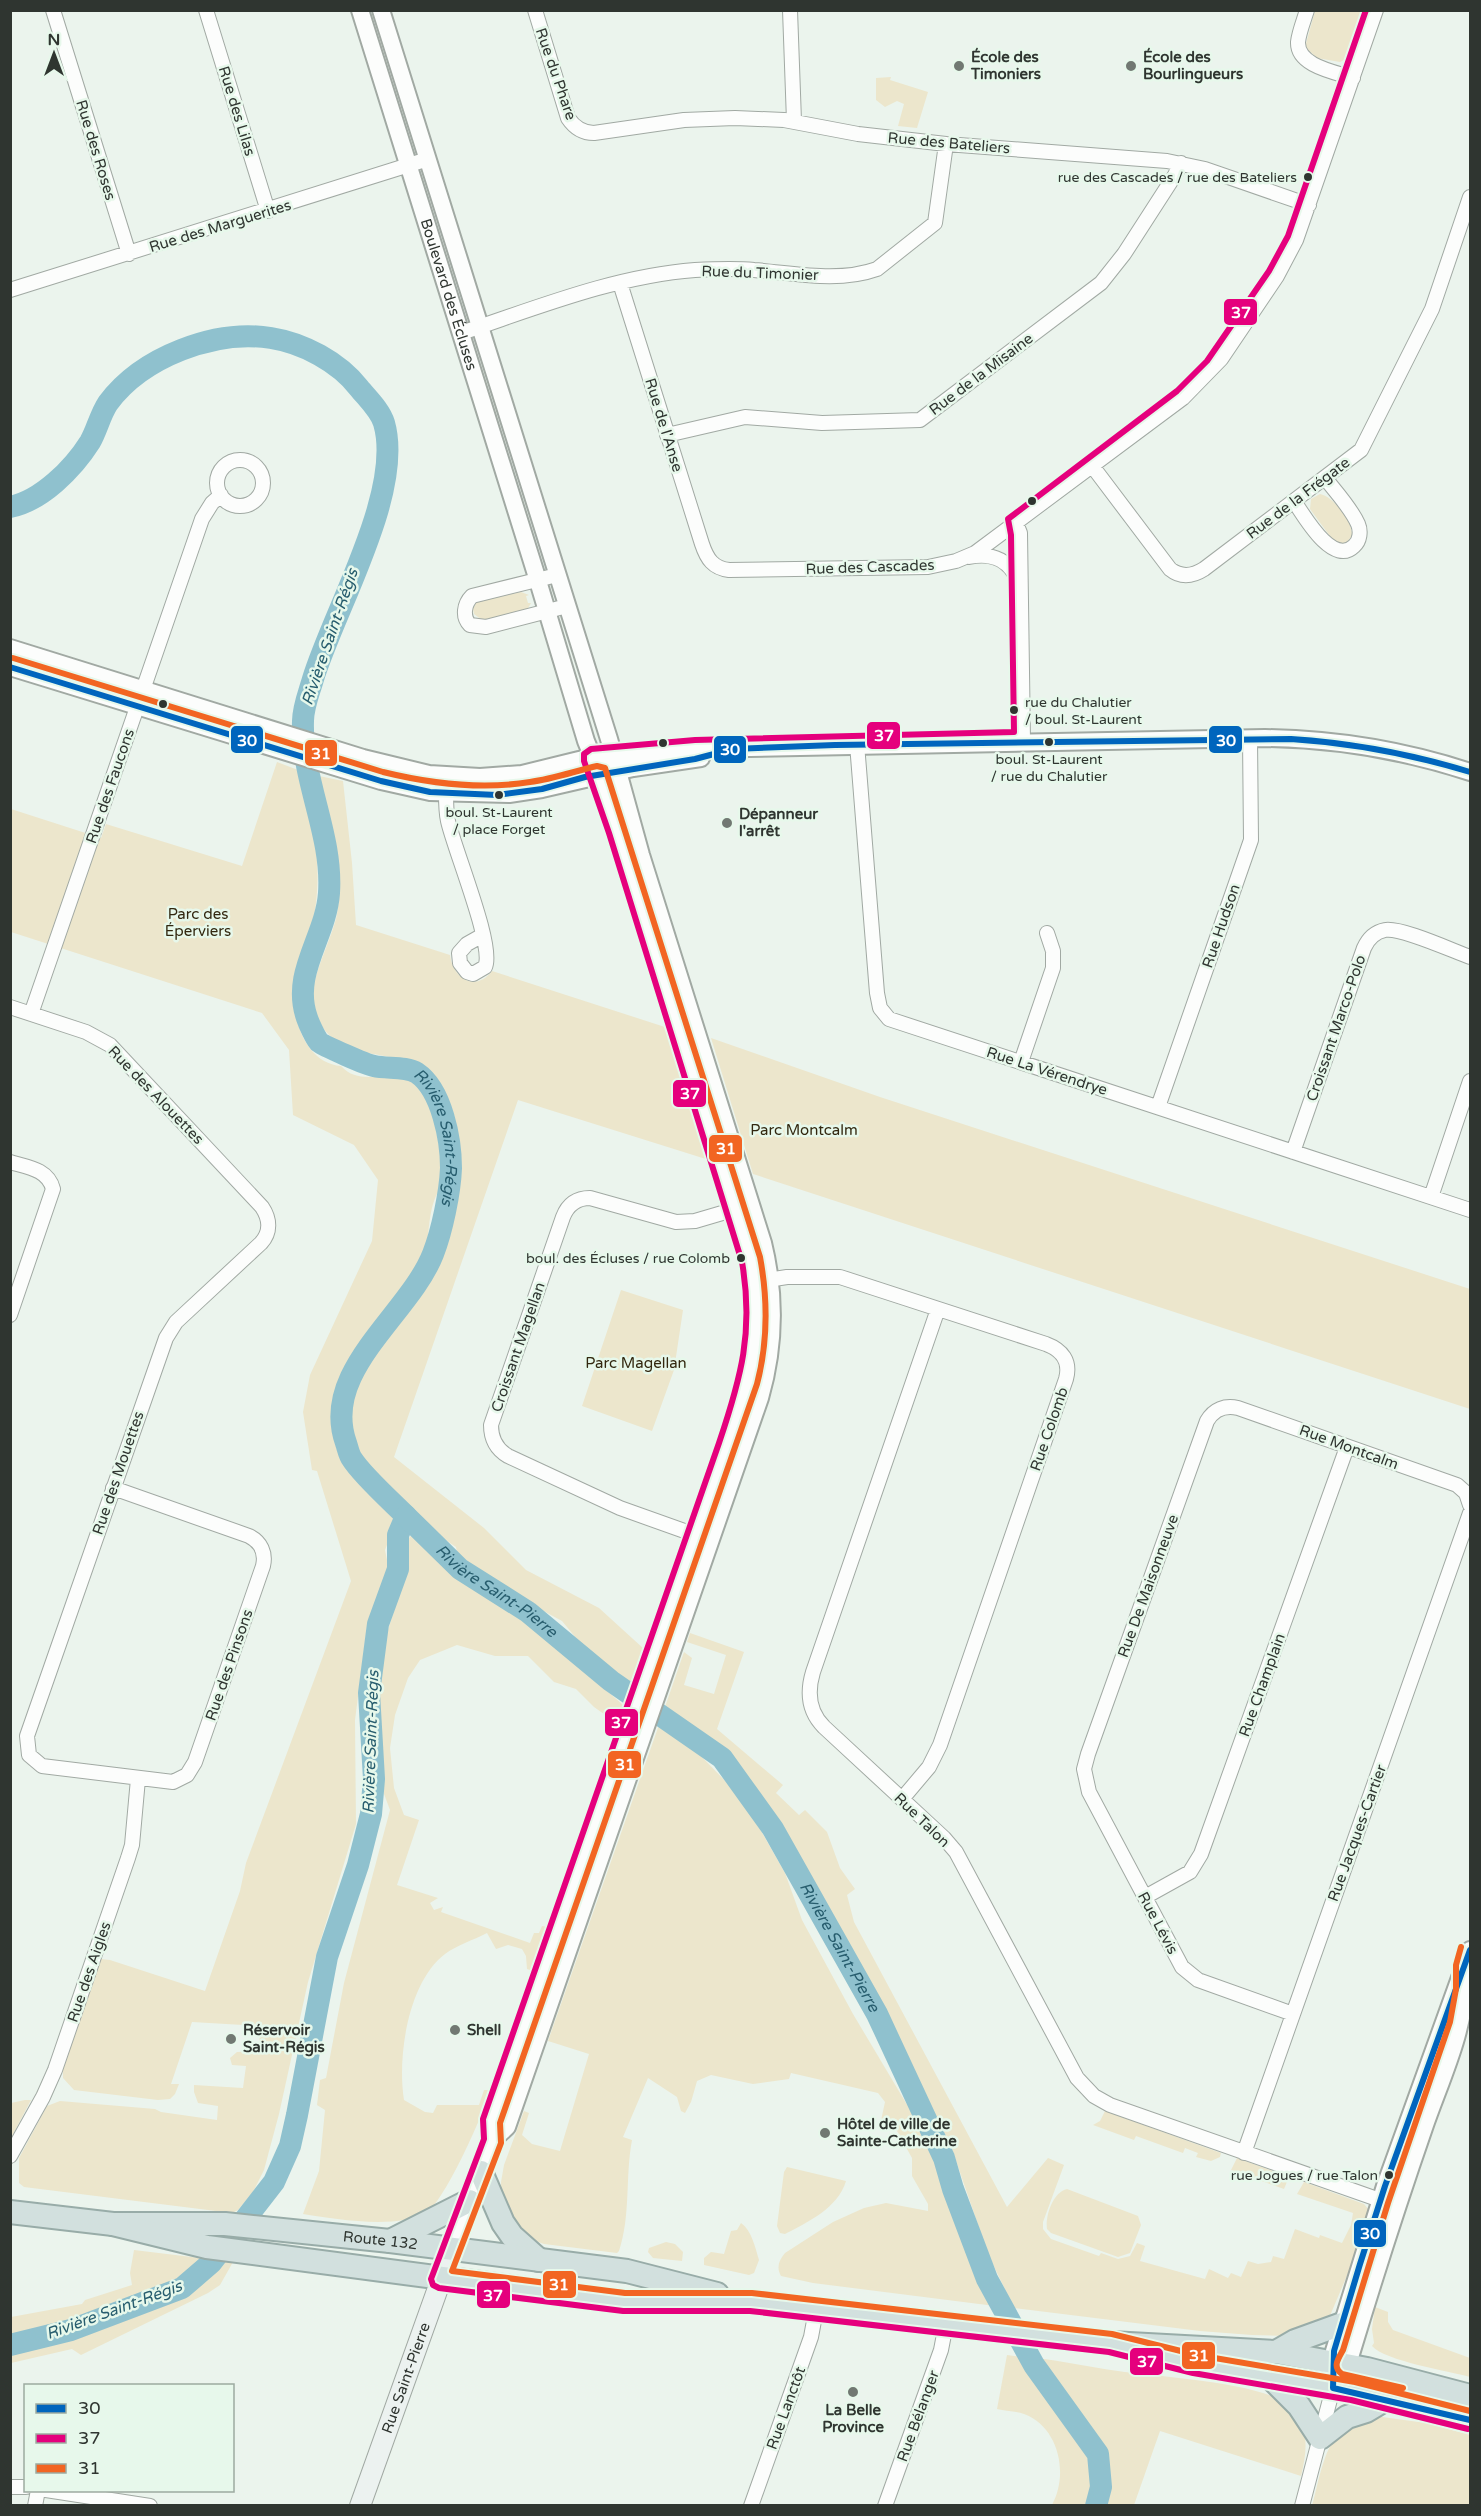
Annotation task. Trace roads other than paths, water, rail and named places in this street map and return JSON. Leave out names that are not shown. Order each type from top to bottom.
[{"type":"highway","points":[[480,2172],[508,2230],[539,2260]]},
{"type":"highway","points":[[390,2241],[469,2200]]},
{"type":"highway","name":"Route 132","points":[[10,2212],[113,2224],[225,2224],[390,2241],[627,2271],[751,2302]]},
{"type":"highway","name":"Route 132","points":[[113,2224],[207,2247],[233,2251],[624,2302],[751,2302],[1110,2343],[1276,2352],[1339,2364],[1470,2396]]},
{"type":"highway","points":[[1276,2352],[1295,2341],[1342,2324]]},
{"type":"highway","name":"Route 132","points":[[1110,2343],[1195,2364],[1386,2399],[1470,2420]]},
{"type":"highway","points":[[1269,2376],[1299,2406],[1320,2438],[1347,2417],[1366,2411],[1386,2399]]},
{"type":"main road","name":"Rue Saint-Pierre","points":[[360,2505],[452,2249]]},
{"type":"street","name":"Rue des Roses","points":[[53,10],[129,254]]},
{"type":"street","name":"Rue des Lilas","points":[[206,10],[268,211]]},
{"type":"street","name":"Boulevard des Écluses","points":[[360,10],[592,758],[743,1207]]},
{"type":"street","name":"Boulevard des Écluses","points":[[381,10],[616,764],[763,1280],[752,1370],[704,1538],[640,1718],[507,2127],[493,2140],[452,2249]]},
{"type":"street","name":"Rue du Phare","points":[[535,10],[568,117],[584,132]]},
{"type":"street","points":[[790,10],[794,121]]},
{"type":"street","points":[[1307,10],[1298,41],[1301,55],[1311,63],[1353,78]]},
{"type":"street","name":"Rue des Cascades","points":[[713,564],[722,570],[916,567],[938,566],[967,557],[1093,467],[1183,398],[1215,367],[1282,268],[1296,240],[1376,10]]},
{"type":"street","name":"Rue des Bateliers","points":[[584,132],[594,133],[710,118],[794,121],[858,134],[946,144],[1180,163],[1309,205]]},
{"type":"street","name":"Rue du Timonier","points":[[461,333],[620,283],[656,275],[711,269],[753,270],[811,277],[868,272],[877,269],[935,223],[946,144]]},
{"type":"street","name":"Rue des Marguerites","points":[[10,290],[428,159]]},
{"type":"street","name":"Rue de la Misaine","points":[[668,435],[745,417],[822,423],[920,420],[1101,283],[1124,254],[1175,175],[1180,163]]},
{"type":"street","name":"Rue de la Frégate","points":[[1093,467],[1167,565],[1180,575],[1192,575],[1204,569],[1356,455],[1367,440],[1432,309],[1470,197]]},
{"type":"street","name":"Rue de l'Anse","points":[[620,283],[705,555],[713,564]]},
{"type":"street","points":[[1294,501],[1330,548],[1344,551],[1353,547],[1359,537],[1358,525],[1325,478]]},
{"type":"street","name":"Rue des Faucons","points":[[31,1014],[202,519],[212,503],[221,495]]},
{"type":"street","points":[[1016,523],[1020,533],[1023,741]]},
{"type":"street","points":[[967,557],[988,556],[1005,562],[1015,574],[1021,590]]},
{"type":"street","points":[[557,575],[472,596],[466,606],[465,619],[470,625],[481,627],[567,606]]},
{"type":"street","points":[[10,648],[401,769],[461,777],[510,776],[592,758],[616,764]]},
{"type":"street","points":[[10,667],[410,789],[446,793],[518,793],[599,775],[616,764],[687,749],[734,750],[857,744],[1250,738],[1313,740],[1360,744],[1418,756],[1470,772]]},
{"type":"street","name":"Rue Hudson","points":[[1158,1107],[1251,840],[1250,738]]},
{"type":"street","name":"Rue La Vérendrye","points":[[857,744],[877,993],[880,1008],[889,1019],[1470,1210]]},
{"type":"street","points":[[446,793],[448,822],[483,935]]},
{"type":"street","name":"Croissant Marco-Polo","points":[[1293,1152],[1364,948],[1371,937],[1383,930],[1397,931],[1470,957]]},
{"type":"street","points":[[1021,1062],[1053,968],[1053,951],[1047,933]]},
{"type":"street","name":"Rue des Alouettes","points":[[10,1007],[86,1032],[110,1045],[262,1207],[269,1225]]},
{"type":"street","points":[[1431,1197],[1470,1081]]},
{"type":"street","points":[[10,1162],[40,1171],[51,1182],[52,1196],[10,1315]]},
{"type":"street","name":"Croissant Magellan","points":[[704,1538],[626,1510],[508,1456],[493,1440],[491,1425],[563,1217],[571,1204],[580,1199],[590,1198],[676,1222],[695,1221],[743,1207]]},
{"type":"street","name":"Rue des Mouettes","points":[[138,1779],[47,1768],[38,1764],[29,1755],[26,1746],[28,1732],[169,1332],[261,1243],[267,1235],[269,1225]]},
{"type":"street","name":"Rue Colomb","points":[[763,1280],[834,1275],[1051,1346],[1063,1354],[1067,1364],[1067,1374],[940,1745],[928,1767],[902,1799]]},
{"type":"street","name":"Rue Talon","points":[[938,1309],[813,1672],[809,1690],[812,1707],[820,1722],[944,1838],[964,1865],[1077,2078],[1087,2090],[1110,2105],[1397,2206]]},
{"type":"street","name":"Rue Montcalm","points":[[1220,1408],[1238,1407],[1457,1485],[1466,1493],[1470,1504]]},
{"type":"street","name":"Rue De Maisonneuve","points":[[1084,1769],[1207,1420],[1220,1408]]},
{"type":"street","name":"Rue Champlain","points":[[1145,1897],[1178,1881],[1198,1862],[1347,1447]]},
{"type":"street","name":"Rue des Pinsons","points":[[113,1488],[249,1536],[258,1542],[263,1550],[263,1566],[195,1762],[184,1778],[169,1782],[138,1779]]},
{"type":"street","name":"Rue Jacques-Cartier","points":[[1244,2153],[1470,1513]]},
{"type":"street","name":"Rue Lévis","points":[[1084,1769],[1089,1792],[1179,1962],[1187,1972],[1197,1980],[1293,2014]]},
{"type":"street","name":"Rue des Aigles","points":[[10,2156],[43,2097],[55,2070],[128,1858],[132,1845],[138,1779]]},
{"type":"street","points":[[1339,2364],[1351,2354],[1397,2206],[1459,2024],[1466,1990],[1470,1950]]},
{"type":"street","points":[[1302,2505],[1339,2364],[1334,2351],[1342,2324],[1380,2201],[1468,1967]]},
{"type":"street","name":"Rue Lanctôt","points":[[751,2505],[811,2337],[816,2310]]},
{"type":"street","name":"Rue Bélanger","points":[[885,2505],[941,2350],[946,2324]]},
{"type":"street","points":[[60,2492],[150,2505]]},
{"type":"waterway","name":"Rivière Saint-Régis","points":[[10,507],[22,504],[44,491],[75,463],[90,442],[108,403],[122,387],[140,372],[160,360],[204,342],[249,336],[271,338],[308,349],[341,370],[377,409],[384,423],[388,451],[376,516],[323,651],[303,716],[307,764],[322,828],[329,871],[327,909],[306,970],[303,1002],[308,1021],[319,1042],[370,1065],[413,1071],[426,1081],[439,1103],[443,1116],[447,1130],[451,1168],[445,1212],[433,1254],[406,1299],[371,1344],[345,1392],[341,1417],[350,1456],[406,1516],[398,1535],[398,1569],[378,1624],[369,1693],[374,1779],[371,1814],[358,1865],[327,1957],[290,2146],[274,2182],[211,2263],[182,2288],[71,2330],[10,2345]]},
{"type":"waterway","name":"Rivière Saint-Pierre","points":[[406,1516],[460,1569],[528,1612],[611,1681],[722,1758],[773,1829],[877,2014],[944,2158],[953,2189],[987,2279],[1034,2365],[1098,2454],[1101,2487],[1096,2506]]},
{"type":"place","name":"École des Timoniers","points":[[959,66]]},
{"type":"place","name":"École des Bourlingueurs","points":[[1131,66]]},
{"type":"place","name":"rue des Cascades / rue des Bateliers","points":[[1308,177]]},
{"type":"place","name":"rue du Chalutier / boul. St-Laurent","points":[[1014,710]]},
{"type":"place","name":"boul. St-Laurent / rue du Chalutier","points":[[1049,742]]},
{"type":"place","name":"boul. St-Laurent / place Forget","points":[[499,795]]},
{"type":"place","name":"Dépanneur l'arrêt","points":[[727,823]]},
{"type":"place","name":"boul. des Écluses / rue Colomb","points":[[741,1258]]},
{"type":"place","name":"Shell","points":[[455,2030]]},
{"type":"place","name":"Réservoir Saint-Régis","points":[[231,2039]]},
{"type":"place","name":"Hôtel de ville de Sainte-Catherine","points":[[825,2133]]},
{"type":"place","name":"rue Jogues / rue Talon","points":[[1389,2175]]},
{"type":"place","name":"La Belle Province","points":[[853,2392]]},
{"type":"park label","name":"Parc des Éperviers","points":[[198,922]]},
{"type":"park label","name":"Parc Montcalm","points":[[804,1130]]},
{"type":"park label","name":"Parc Magellan","points":[[636,1363]]}]
